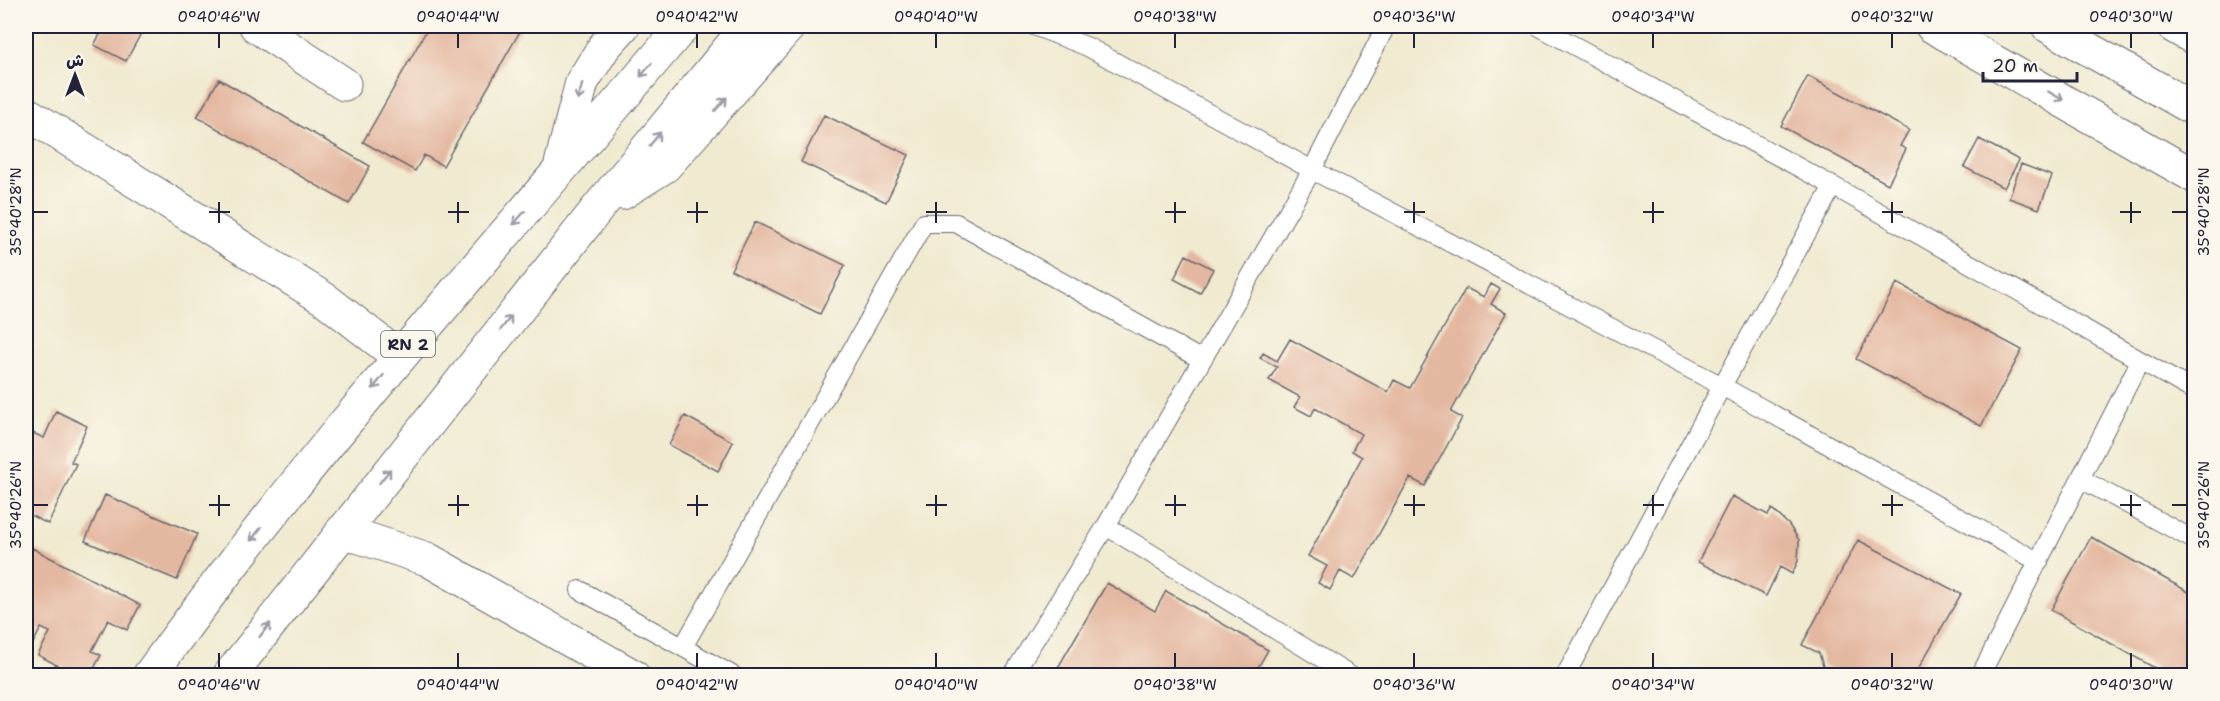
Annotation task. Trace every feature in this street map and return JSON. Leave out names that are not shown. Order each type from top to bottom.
[{"type":"main road","points":[[256,26],[344,84]]},
{"type":"main road","points":[[558,174],[582,82],[604,47],[622,26]]},
{"type":"main road","name":"RN 2","points":[[149,675],[192,615],[398,356],[558,174],[683,26]]},
{"type":"main road","points":[[229,675],[598,208],[748,26]]},
{"type":"main road","points":[[598,208],[665,166],[789,26]]},
{"type":"main road","points":[[1932,26],[2194,176]]},
{"type":"main road","points":[[2048,26],[2194,109]]},
{"type":"main road","points":[[2172,26],[2194,38]]},
{"type":"main road","points":[[26,113],[326,300],[398,356]]},
{"type":"main road","points":[[342,531],[427,559],[633,675]]},
{"type":"lane","points":[[1034,26],[1088,47],[1312,171],[1722,386],[2039,562]]},
{"type":"lane","points":[[1012,675],[1106,526],[1312,171],[1386,26]]},
{"type":"lane","points":[[1538,26],[1833,186],[2194,391]]},
{"type":"lane","points":[[1565,675],[1833,186]]},
{"type":"lane","points":[[683,647],[924,223],[956,223],[1202,360]]},
{"type":"lane","points":[[1980,675],[2140,361]]},
{"type":"lane","points":[[2081,479],[2194,540]]},
{"type":"lane","points":[[1106,526],[1351,675]]},
{"type":"lane","points":[[580,590],[734,675]]},
{"type":"building","points":[[105,26],[145,26],[126,61],[94,45]]},
{"type":"building","points":[[429,26],[523,26],[443,166],[424,155],[415,171],[363,142]]},
{"type":"building","points":[[1808,76],[1909,130],[1900,146],[1906,149],[1888,184],[1781,126]]},
{"type":"building","points":[[219,79],[370,166],[349,204],[197,117]]},
{"type":"building","points":[[824,115],[909,155],[886,202],[801,162]]},
{"type":"building","points":[[1979,139],[2019,160],[2004,188],[1964,167]]},
{"type":"building","points":[[2021,164],[2052,176],[2039,209],[2009,198]]},
{"type":"building","points":[[755,222],[845,265],[820,314],[731,270]]},
{"type":"building","points":[[1186,255],[1213,269],[1200,293],[1174,279]]},
{"type":"building","points":[[1897,283],[2022,350],[1981,426],[1856,359]]},
{"type":"building","points":[[1491,284],[1500,289],[1491,304],[1506,313],[1451,412],[1462,418],[1425,486],[1410,478],[1354,579],[1340,571],[1330,590],[1318,583],[1327,566],[1308,556],[1362,457],[1352,451],[1361,434],[1315,408],[1311,416],[1294,407],[1300,397],[1269,380],[1277,367],[1260,358],[1263,353],[1277,361],[1290,339],[1388,392],[1394,380],[1410,388],[1466,288],[1484,297]]},
{"type":"building","points":[[56,411],[87,426],[71,462],[76,464],[48,524],[26,513],[26,430],[44,438]]},
{"type":"building","points":[[685,416],[733,442],[718,471],[669,445]]},
{"type":"building","points":[[105,495],[197,534],[177,580],[85,541]]},
{"type":"building","points":[[1732,496],[1768,515],[1772,509],[1789,525],[1799,540],[1798,561],[1792,574],[1780,567],[1766,596],[1698,562]]},
{"type":"building","points":[[2091,537],[2194,595],[2194,676],[2169,676],[2051,610]]},
{"type":"building","points":[[1858,540],[1961,594],[1914,676],[1842,676],[1823,666],[1819,653],[1802,645]]},
{"type":"building","points":[[32,548],[140,605],[127,630],[108,620],[92,651],[101,655],[90,676],[77,676],[38,655],[50,632],[41,628],[30,649],[26,646],[26,562]]},
{"type":"building","points":[[1107,583],[1155,611],[1166,591],[1268,650],[1253,676],[1053,676]]}]
